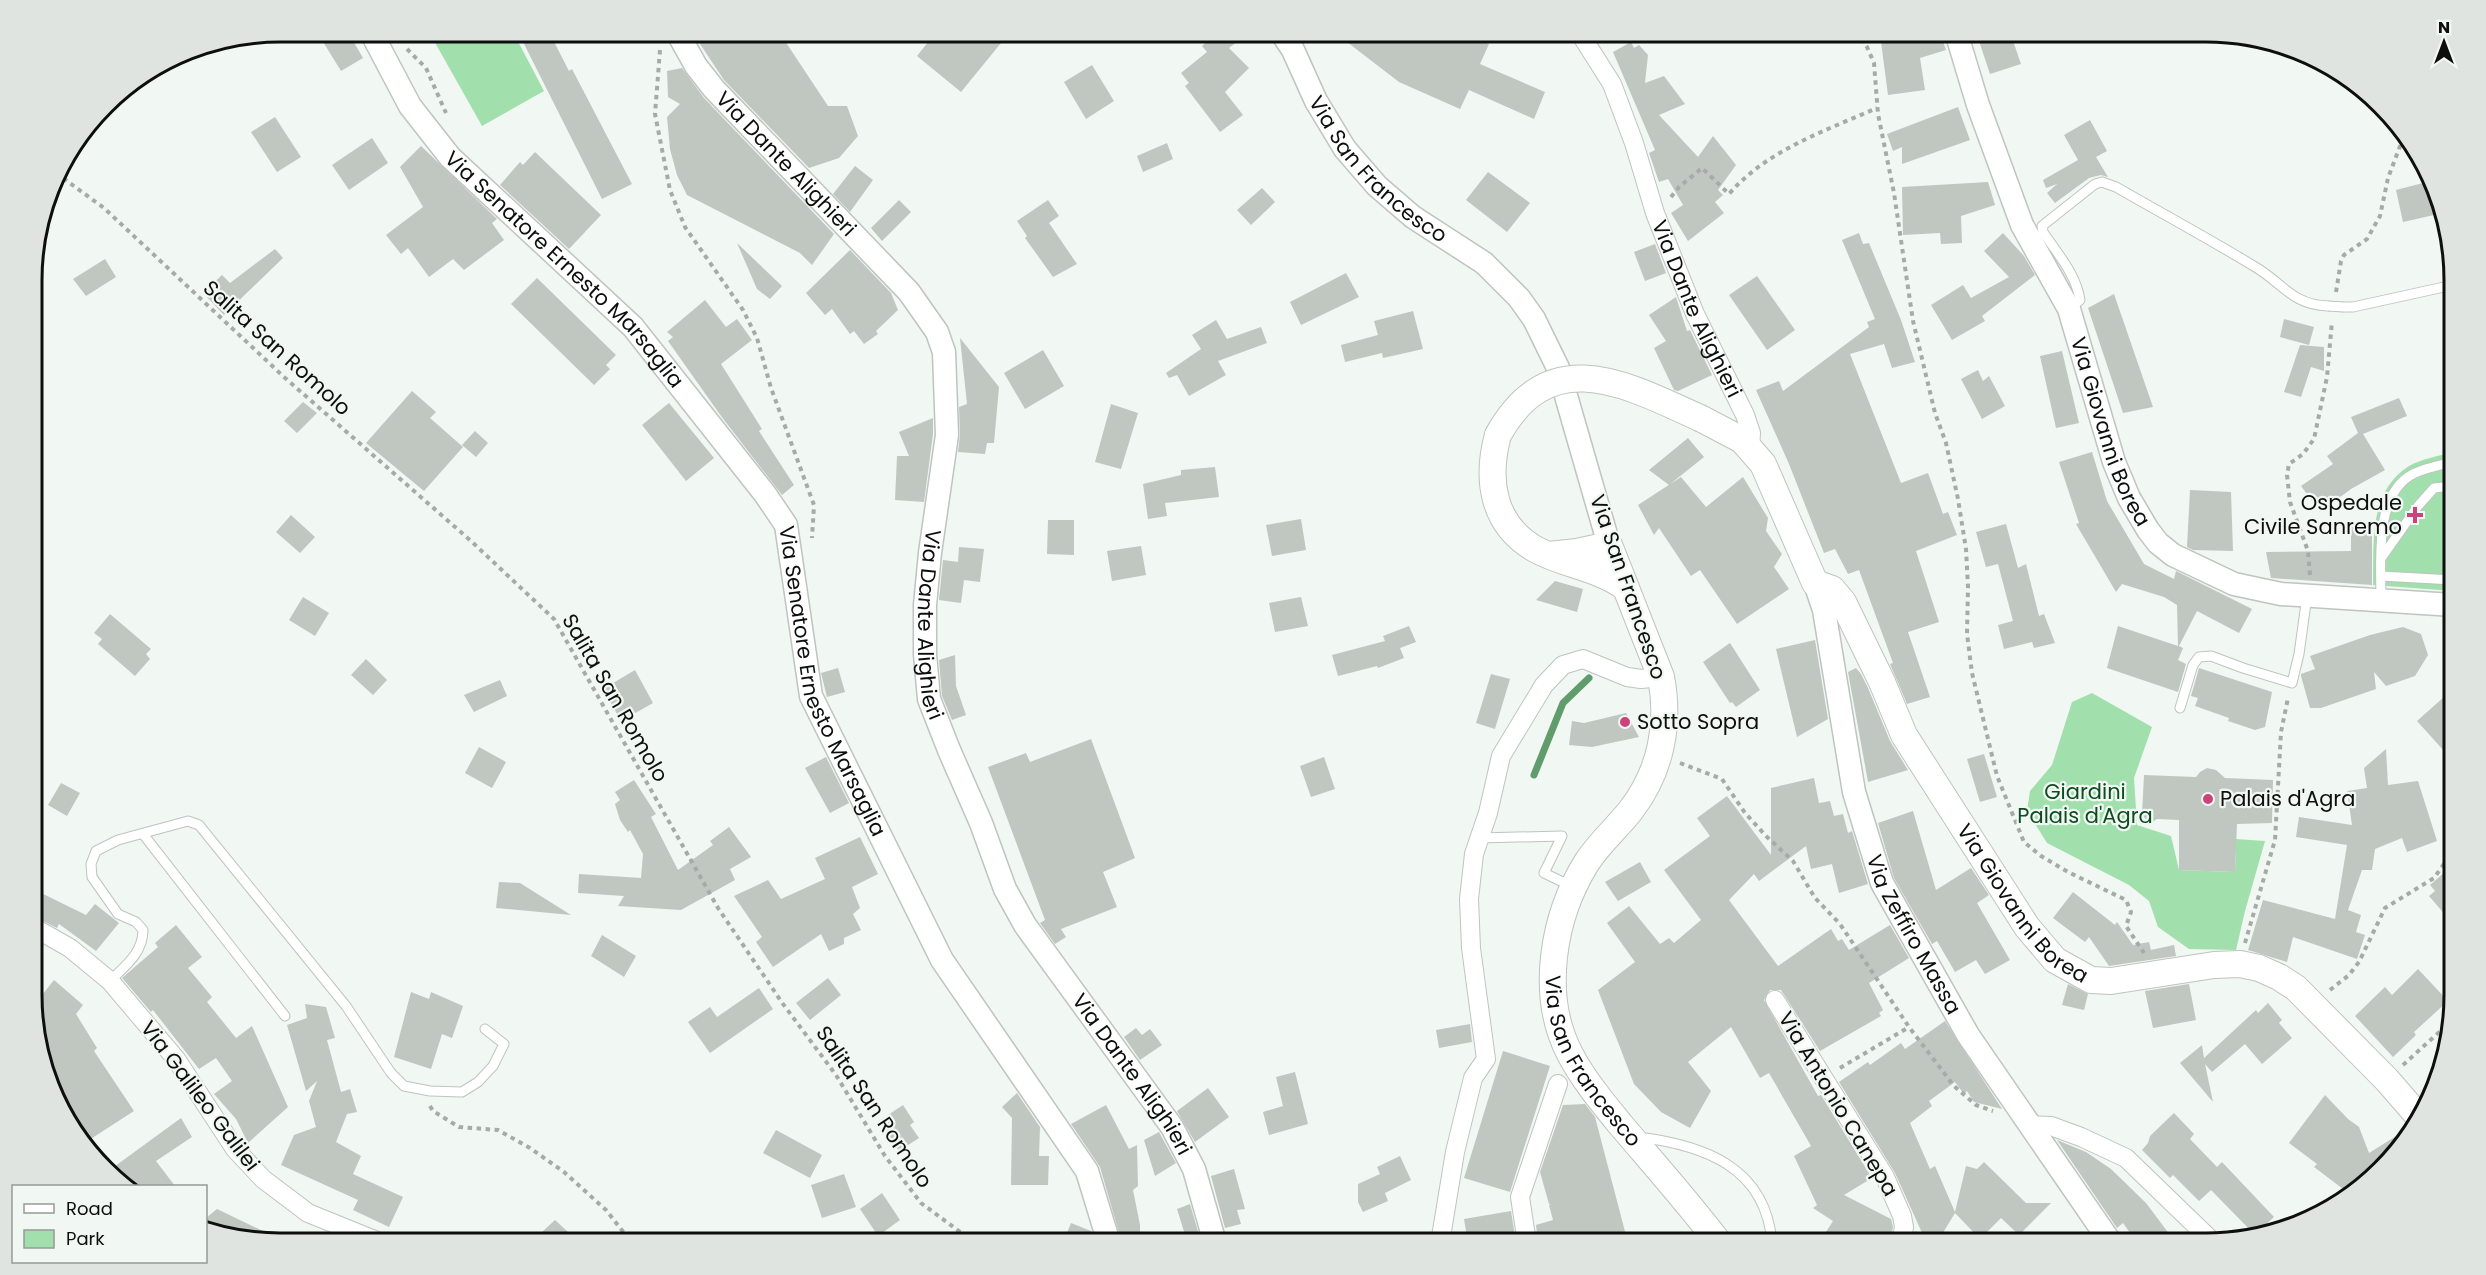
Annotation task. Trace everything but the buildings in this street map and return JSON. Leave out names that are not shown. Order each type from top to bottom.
[{"type":"main road","points":[[1625,588],[1599,572],[1549,555],[1521,539],[1507,525],[1497,508],[1492,479],[1493,453],[1498,435],[1509,415],[1524,399],[1545,386],[1570,379],[1595,378],[1618,382],[1702,419],[1736,436],[1750,448]]},
{"type":"main road","name":"Via Dante Alighieri","points":[[1750,448],[1768,472],[1815,583]]},
{"type":"main road","points":[[1549,555],[1577,552],[1609,544]]},
{"type":"main road","name":"Via San Francesco","points":[[1609,544],[1660,677],[1665,718],[1659,759],[1649,783],[1637,801],[1606,836],[1587,862],[1573,887],[1555,945],[1553,976],[1555,1004],[1569,1053],[1597,1096],[1711,1233]]},
{"type":"main road","name":"Via Giovanni Borea","points":[[1815,583],[1832,589],[1843,602],[1882,682],[1904,735],[2026,927],[2055,960],[2091,980],[2111,981],[2214,965],[2240,964],[2279,976],[2313,1004],[2414,1111]]},
{"type":"street","name":"Via Senatore Ernesto Marsaglia","points":[[376,42],[410,106],[450,157],[633,327],[765,494],[786,525],[811,696],[942,960],[1087,1171],[1106,1233]]},
{"type":"street","name":"Via Dante Alighieri","points":[[674,42],[714,89],[909,292],[937,332],[944,352],[947,374],[947,435],[925,605],[925,654],[929,699],[981,823],[1005,889],[1025,925],[1172,1127],[1194,1169],[1212,1233]]},
{"type":"street","name":"Via San Francesco","points":[[1287,42],[1316,101],[1345,149],[1377,186],[1413,217],[1484,263],[1519,298],[1534,319],[1558,368],[1609,544]]},
{"type":"street","name":"Via Dante Alighieri","points":[[1585,42],[1612,84],[1657,218],[1695,314],[1745,415],[1751,433],[1750,448]]},
{"type":"street","name":"Via Giovanni Borea","points":[[1959,42],[1978,105],[2022,225],[2069,309],[2120,479],[2148,530],[2158,543],[2193,566],[2234,584],[2281,594],[2444,603]]},
{"type":"street","name":"Via Zeffiro Massa","points":[[1815,583],[1824,610],[1854,792],[1882,883],[1968,1035],[2103,1233]]},
{"type":"street","points":[[1442,1233],[1455,1152],[1473,1078],[1486,1059],[1469,929],[1471,874],[1501,756],[1521,721],[1556,671],[1563,665],[1583,659],[1627,677],[1641,679],[1660,677]]},
{"type":"street","name":"Via Galileo Galilei","points":[[42,932],[70,948],[110,981],[176,1059],[235,1149],[263,1179],[308,1213],[356,1233]]},
{"type":"street","name":"Via Antonio Canepa","points":[[1775,1000],[1890,1187],[1902,1216],[1903,1233]]},
{"type":"street","points":[[1525,1233],[1520,1197],[1558,1084]]},
{"type":"street","points":[[2028,1125],[2051,1126],[2126,1158],[2204,1233]]},
{"type":"lane","points":[[2069,309],[2080,300],[2079,291],[2073,276],[2043,232],[2042,226],[2094,184],[2102,182],[2116,187],[2260,270],[2290,295],[2330,311],[2444,287]]},
{"type":"lane","points":[[2381,599],[2383,523],[2387,505],[2395,490],[2412,474],[2444,465]]},
{"type":"lane","points":[[2382,557],[2418,506],[2434,488],[2444,487]]},
{"type":"lane","points":[[2381,576],[2444,580]]},
{"type":"lane","points":[[2180,708],[2193,665],[2199,657],[2211,656],[2243,669],[2292,682],[2299,654],[2307,596]]},
{"type":"lane","points":[[110,981],[139,951],[143,940],[143,930],[136,922],[118,914],[92,876],[91,864],[96,851],[118,840],[188,821],[199,825],[346,1006],[391,1073],[404,1086],[462,1092],[478,1082],[493,1066],[504,1044],[484,1029]]},
{"type":"lane","points":[[143,834],[285,1016]]},
{"type":"lane","points":[[1479,838],[1562,836],[1544,873],[1573,887]]},
{"type":"lane","points":[[1630,1136],[1659,1139],[1688,1147],[1740,1172],[1761,1198],[1771,1233]]},
{"type":"path","points":[[668,42],[655,114],[670,190],[685,226],[743,310],[757,338],[771,388],[814,505],[812,540]]},
{"type":"path","points":[[1863,42],[1874,63],[1877,108],[1913,321],[1935,412],[1946,443],[1958,499],[1966,549],[1967,634],[1972,673],[1997,776],[2024,842],[2041,856],[2068,872],[2126,900],[2131,912],[2126,926],[2154,969],[2155,975]]},
{"type":"path","points":[[404,46],[426,68],[447,114]]},
{"type":"path","points":[[1657,218],[1679,187],[1702,168],[1729,194],[1744,177],[1796,143],[1877,108]]},
{"type":"path","points":[[2336,295],[2344,255],[2367,239],[2380,216],[2388,177],[2401,144]]},
{"type":"path","name":"Salita San Romolo","points":[[65,179],[104,208],[284,377],[471,541],[554,620],[718,908],[783,1004],[836,1075],[885,1156],[921,1203],[962,1233]]},
{"type":"path","points":[[2307,596],[2311,588],[2308,551],[2290,502],[2287,475],[2289,464],[2303,454],[2314,439],[2327,377],[2330,311]]},
{"type":"path","points":[[2240,964],[2275,840],[2281,732],[2292,682]]},
{"type":"path","points":[[1659,759],[1688,764],[1722,779],[1745,813],[1793,861],[1815,898],[1840,924],[1909,1027],[1954,1086],[1976,1106],[2001,1114]]},
{"type":"path","points":[[2313,1004],[2349,975],[2359,962],[2385,908],[2434,878],[2444,864]]},
{"type":"path","points":[[1824,1078],[1909,1027]]},
{"type":"path","points":[[2387,1080],[2441,1030]]},
{"type":"path","points":[[422,1089],[433,1111],[459,1127],[498,1130],[530,1148],[564,1172],[606,1210],[624,1233]]},
{"type":"green space","points":[[435,42],[518,42],[544,91],[482,126]]},
{"type":"green space","name":"Ospedale Civile Sanremo","points":[[2444,455],[2444,590],[2373,585],[2374,536],[2380,504],[2386,490],[2396,477],[2409,466]]},
{"type":"green space","name":"Giardini Palais d'Agra","points":[[2092,693],[2152,727],[2134,778],[2137,825],[2171,836],[2179,870],[2235,872],[2236,839],[2265,841],[2236,950],[2189,949],[2158,927],[2149,901],[2129,885],[2047,843],[2027,811],[2030,791],[2052,765],[2072,702]]},
{"type":"waterway","points":[[1534,775],[1563,703],[1589,678]]},
{"type":"place","name":"Ospedale Civile Sanremo","points":[[2415,515]]},
{"type":"place","name":"Sotto Sopra","points":[[1625,722]]},
{"type":"place","name":"Palais d'Agra","points":[[2208,799]]}]
